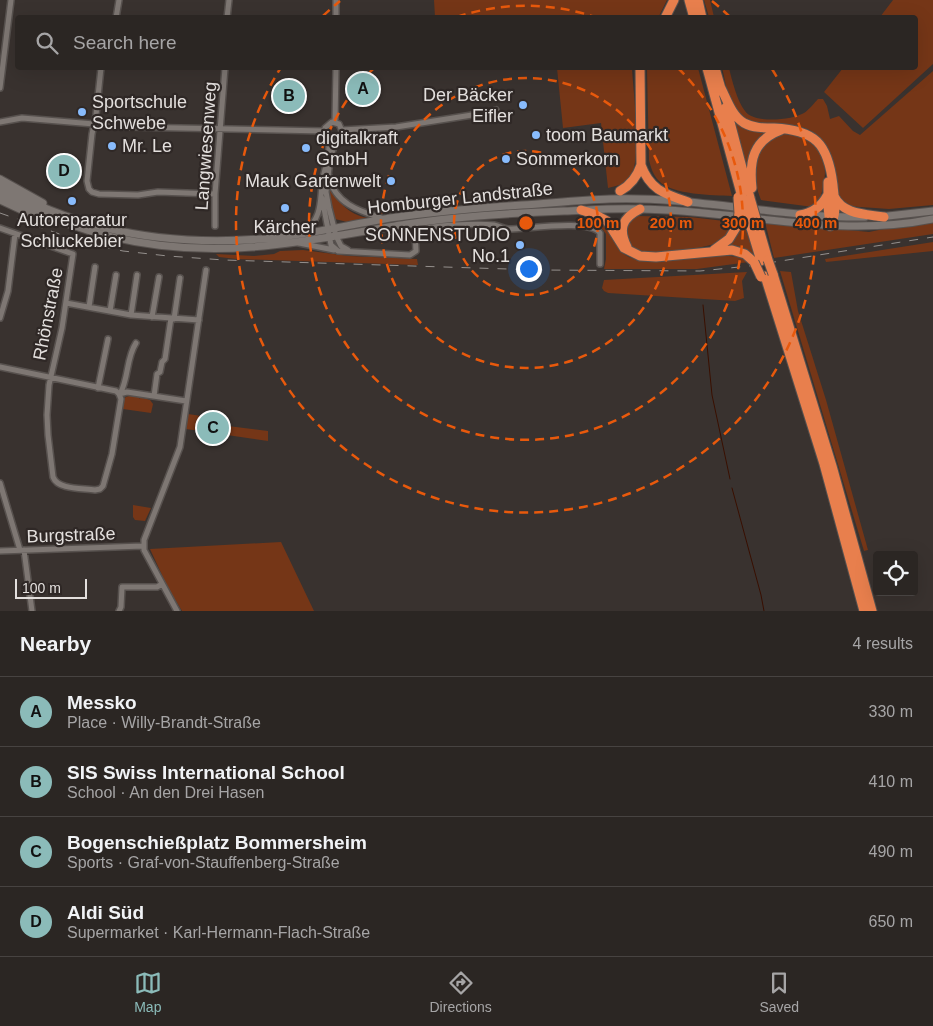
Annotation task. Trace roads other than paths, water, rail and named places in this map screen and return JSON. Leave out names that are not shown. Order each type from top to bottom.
[{"type":"highway","points":[[666,15],[674,0]]},
{"type":"highway","points":[[689,0],[693,15]]},
{"type":"highway","points":[[698,0],[701,15]]},
{"type":"highway","points":[[620,192],[636,178],[641,165],[640,70]]},
{"type":"highway","points":[[704,70],[711,84]]},
{"type":"highway","points":[[708,70],[736,176],[755,214],[755,228]]},
{"type":"highway","points":[[716,70],[746,198],[755,228],[761,261],[832,466],[872,611]]},
{"type":"highway","points":[[721,88],[734,114],[743,123],[759,127],[796,130],[811,136],[823,148],[828,164],[831,220]]},
{"type":"highway","points":[[713,251],[729,239],[737,226],[739,213],[746,198],[756,150],[769,136],[787,129]]},
{"type":"highway","points":[[641,165],[650,182],[660,191],[688,202]]},
{"type":"highway","points":[[800,215],[814,211],[831,195]]},
{"type":"highway","points":[[831,195],[849,211],[884,217]]},
{"type":"highway","points":[[630,252],[624,240],[623,224],[627,216],[640,208]]},
{"type":"highway","points":[[581,210],[607,221],[620,243],[634,254],[647,257],[713,251],[737,251],[761,261],[839,515],[864,611]]},
{"type":"main road","points":[[0,179],[70,221]]},
{"type":"main road","name":"Homburger Landstraße","points":[[0,186],[70,221],[148,237],[212,241],[332,233],[469,216],[581,210],[640,208],[831,220],[933,212]]},
{"type":"main road","points":[[590,200],[620,192]]},
{"type":"main road","name":"Homburger Landstraße","points":[[0,193],[119,238],[181,246],[249,248],[296,242],[384,219],[470,208],[590,200],[639,199],[688,202],[800,215],[869,226],[909,224],[933,219]]},
{"type":"main road","points":[[0,200],[41,219],[70,221]]},
{"type":"street","points":[[0,88],[2,49],[11,0]]},
{"type":"street","points":[[116,15],[119,0]]},
{"type":"street","points":[[227,15],[229,0]]},
{"type":"street","points":[[336,0],[336,15]]},
{"type":"street","points":[[101,70],[87,181],[89,189],[99,194],[138,195],[158,192],[215,194]]},
{"type":"street","name":"Langwiesenweg","points":[[215,226],[215,194],[225,70]]},
{"type":"street","points":[[335,122],[336,70]]},
{"type":"street","points":[[342,130],[396,127],[496,110]]},
{"type":"street","points":[[0,122],[22,118],[94,125],[220,130],[324,130]]},
{"type":"street","points":[[324,130],[329,123],[335,122],[339,124],[342,130],[336,140],[328,171],[326,192],[334,250]]},
{"type":"street","points":[[304,234],[315,222],[322,198],[323,176],[329,147],[328,138],[324,130]]},
{"type":"street","points":[[328,138],[336,140]]},
{"type":"street","points":[[328,171],[331,185],[340,199],[360,212],[384,219]]},
{"type":"street","points":[[322,198],[332,233],[342,246],[351,251]]},
{"type":"street","points":[[296,242],[334,250],[410,255],[416,251],[415,233],[417,231],[440,227],[491,225],[508,229],[576,226],[596,228],[600,232],[600,264]]},
{"type":"street","points":[[0,228],[15,234],[8,291],[0,318]]},
{"type":"street","name":"Rhönstraße","points":[[15,234],[73,254],[66,303],[50,378],[47,415],[53,477],[60,485],[95,490],[103,486],[112,454],[120,399],[119,394]]},
{"type":"street","points":[[89,307],[95,267]]},
{"type":"street","points":[[177,611],[143,546],[149,523],[180,447],[206,270]]},
{"type":"street","points":[[110,311],[116,274]]},
{"type":"street","points":[[131,314],[137,275]]},
{"type":"street","points":[[152,317],[159,277]]},
{"type":"street","points":[[154,396],[157,374],[160,372],[162,362],[166,359],[180,278]]},
{"type":"street","points":[[66,303],[152,317],[199,320]]},
{"type":"street","points":[[98,388],[108,339]]},
{"type":"street","points":[[119,394],[124,386],[132,350],[136,343]]},
{"type":"street","points":[[0,367],[116,391],[119,394]]},
{"type":"street","points":[[119,394],[125,392],[186,401]]},
{"type":"street","points":[[0,483],[22,550],[32,611]]},
{"type":"street","name":"Burgstraße","points":[[0,551],[143,546]]},
{"type":"street","points":[[119,611],[121,607],[122,586],[157,587],[162,584]]},
{"type":"waterway","points":[[703,305],[712,395],[730,479]]},
{"type":"waterway","points":[[732,488],[764,611]]},
{"type":"railway","points":[[0,213],[85,243],[123,251],[168,256],[224,260],[539,270],[700,271],[749,266],[933,237]]},
{"type":"place","name":"Messko","points":[[363,89]]},
{"type":"place","name":"SIS Swiss International School","points":[[289,96]]},
{"type":"place","name":"Der Bäcker Eifler","points":[[523,105]]},
{"type":"place","name":"Sportschule Schwebe","points":[[82,112]]},
{"type":"place","name":"toom Baumarkt","points":[[536,135]]},
{"type":"place","name":"Mr. Le","points":[[112,146]]},
{"type":"place","name":"digitalkraft GmbH","points":[[306,148]]},
{"type":"place","name":"Sommerkorn","points":[[506,159]]},
{"type":"place","name":"Aldi Süd","points":[[64,171]]},
{"type":"place","name":"Mauk Gartenwelt","points":[[391,181]]},
{"type":"place","name":"Autoreparatur Schluckebier","points":[[72,201]]},
{"type":"place","name":"Kärcher","points":[[285,208]]},
{"type":"place","name":"SONNENSTUDIO No.1","points":[[520,245]]},
{"type":"place","name":"Bogenschießplatz Bommersheim","points":[[213,428]]}]
